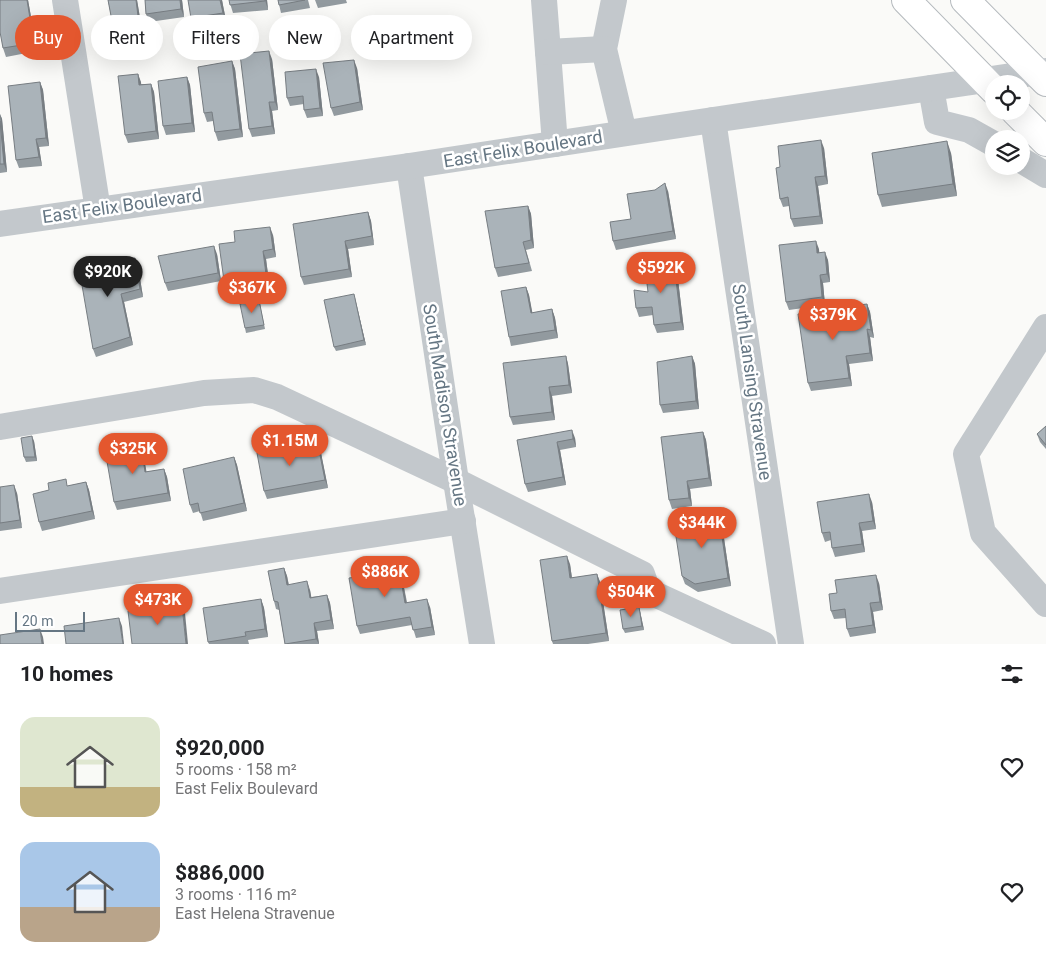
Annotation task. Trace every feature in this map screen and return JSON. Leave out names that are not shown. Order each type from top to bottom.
[{"type":"main road","points":[[906,0],[985,81]]},
{"type":"main road","points":[[965,0],[1043,76]]},
{"type":"main road","points":[[1024,120],[1046,142]]},
{"type":"street","points":[[65,0],[98,210]]},
{"type":"street","points":[[544,0],[554,144]]},
{"type":"street","points":[[614,0],[604,48],[624,133]]},
{"type":"street","points":[[548,52],[604,48]]},
{"type":"street","name":"East Felix Boulevard","points":[[1030,78],[1043,76]]},
{"type":"street","name":"East Felix Boulevard","points":[[0,224],[409,166],[931,88],[985,85]]},
{"type":"street","points":[[931,88],[937,122],[969,130],[985,139]]},
{"type":"street","name":"South Lansing Stravenue","points":[[714,120],[791,644]]},
{"type":"street","points":[[1030,165],[1046,175]]},
{"type":"street","name":"South Madison Stravenue","points":[[409,166],[482,644]]},
{"type":"street","points":[[1046,327],[966,454],[983,533],[1046,604]]},
{"type":"street","points":[[0,426],[204,393],[254,390],[277,397],[456,481],[642,574],[648,591],[763,644]]},
{"type":"street","points":[[0,591],[463,521]]},
{"type":"building","points":[[0,0],[27,0],[29,15],[15,15],[15,46],[3,48],[0,32]]},
{"type":"building","points":[[108,0],[136,0],[138,15],[111,15]]},
{"type":"building","points":[[145,0],[180,0],[181,9],[146,14]]},
{"type":"building","points":[[188,0],[220,0],[223,13],[190,15]]},
{"type":"building","points":[[229,0],[265,0],[265,1],[230,5]]},
{"type":"building","points":[[278,0],[305,0],[279,5]]},
{"type":"building","points":[[269,51],[275,102],[269,102],[272,126],[249,129],[241,60],[259,60],[259,52]]},
{"type":"building","points":[[354,60],[360,102],[331,108],[323,63]]},
{"type":"building","points":[[232,61],[240,129],[215,132],[212,112],[204,113],[198,67]]},
{"type":"building","points":[[316,69],[320,108],[304,110],[303,96],[287,98],[285,72]]},
{"type":"building","points":[[138,74],[139,85],[151,84],[156,131],[125,135],[118,76]]},
{"type":"building","points":[[187,77],[192,123],[163,126],[158,81]]},
{"type":"building","points":[[40,82],[46,138],[36,139],[39,157],[16,160],[8,86]]},
{"type":"building","points":[[0,121],[4,164],[0,164]]},
{"type":"building","points":[[821,140],[825,176],[815,177],[820,216],[791,219],[788,197],[780,199],[776,168],[780,167],[778,146]]},
{"type":"building","points":[[947,141],[953,184],[878,195],[872,153]]},
{"type":"building","points":[[665,183],[673,231],[613,241],[610,222],[631,219],[627,194],[655,190]]},
{"type":"building","points":[[528,206],[531,240],[523,242],[529,263],[495,268],[485,211]]},
{"type":"building","points":[[368,212],[372,236],[345,241],[349,269],[301,277],[293,224]]},
{"type":"building","points":[[270,227],[273,249],[263,251],[267,282],[225,288],[219,244],[235,242],[234,231]]},
{"type":"building","points":[[816,241],[817,253],[825,252],[827,274],[820,275],[822,297],[786,302],[779,245]]},
{"type":"building","points":[[214,246],[218,273],[165,283],[158,256]]},
{"type":"building","points":[[135,258],[140,289],[121,294],[130,337],[93,349],[78,262]]},
{"type":"building","points":[[674,263],[681,322],[654,325],[652,307],[636,308],[634,290],[648,292],[645,267]]},
{"type":"building","points":[[526,287],[531,313],[552,309],[555,330],[509,337],[501,291]]},
{"type":"building","points":[[354,294],[364,340],[334,347],[324,300]]},
{"type":"building","points":[[259,300],[264,325],[245,328],[240,304]]},
{"type":"building","points":[[867,304],[871,330],[867,329],[870,353],[846,356],[849,378],[808,383],[798,314]]},
{"type":"building","points":[[566,356],[569,385],[549,387],[552,412],[510,417],[503,363]]},
{"type":"building","points":[[692,356],[696,401],[660,405],[657,362]]},
{"type":"building","points":[[1046,426],[1046,445],[1037,434]]},
{"type":"building","points":[[572,430],[573,439],[557,442],[563,477],[525,484],[517,440]]},
{"type":"building","points":[[703,432],[709,478],[687,481],[689,498],[669,500],[661,437]]},
{"type":"building","points":[[32,436],[35,457],[24,457],[21,438]]},
{"type":"building","points":[[141,444],[145,472],[164,469],[168,493],[114,502],[105,450]]},
{"type":"building","points":[[302,445],[302,448],[318,445],[325,480],[264,491],[257,453]]},
{"type":"building","points":[[234,457],[244,503],[200,513],[198,503],[190,505],[183,469]]},
{"type":"building","points":[[66,479],[67,486],[86,482],[92,511],[39,522],[33,494],[49,490],[48,483]]},
{"type":"building","points":[[14,485],[20,520],[0,523],[0,487]]},
{"type":"building","points":[[869,494],[873,521],[859,523],[862,544],[832,548],[830,532],[822,533],[817,502]]},
{"type":"building","points":[[718,510],[728,578],[695,584],[682,576],[675,530],[688,527],[687,515]]},
{"type":"building","points":[[567,556],[570,578],[597,574],[606,633],[552,641],[540,560]]},
{"type":"building","points":[[398,563],[405,603],[427,599],[432,627],[413,630],[410,617],[357,626],[349,578],[356,577],[355,571]]},
{"type":"building","points":[[284,568],[287,585],[307,581],[310,598],[327,595],[331,620],[314,623],[316,639],[285,644],[278,602],[274,601],[268,571]]},
{"type":"building","points":[[876,575],[880,602],[870,603],[873,625],[847,629],[845,609],[831,611],[829,594],[837,593],[835,580]]},
{"type":"building","points":[[261,599],[265,629],[245,632],[246,636],[208,642],[203,608]]},
{"type":"building","points":[[182,605],[186,644],[132,644],[128,611]]},
{"type":"building","points":[[639,607],[642,626],[623,629],[620,610]]},
{"type":"building","points":[[119,618],[123,644],[66,644],[64,626]]},
{"type":"building","points":[[40,629],[42,644],[0,644],[0,635]]}]
